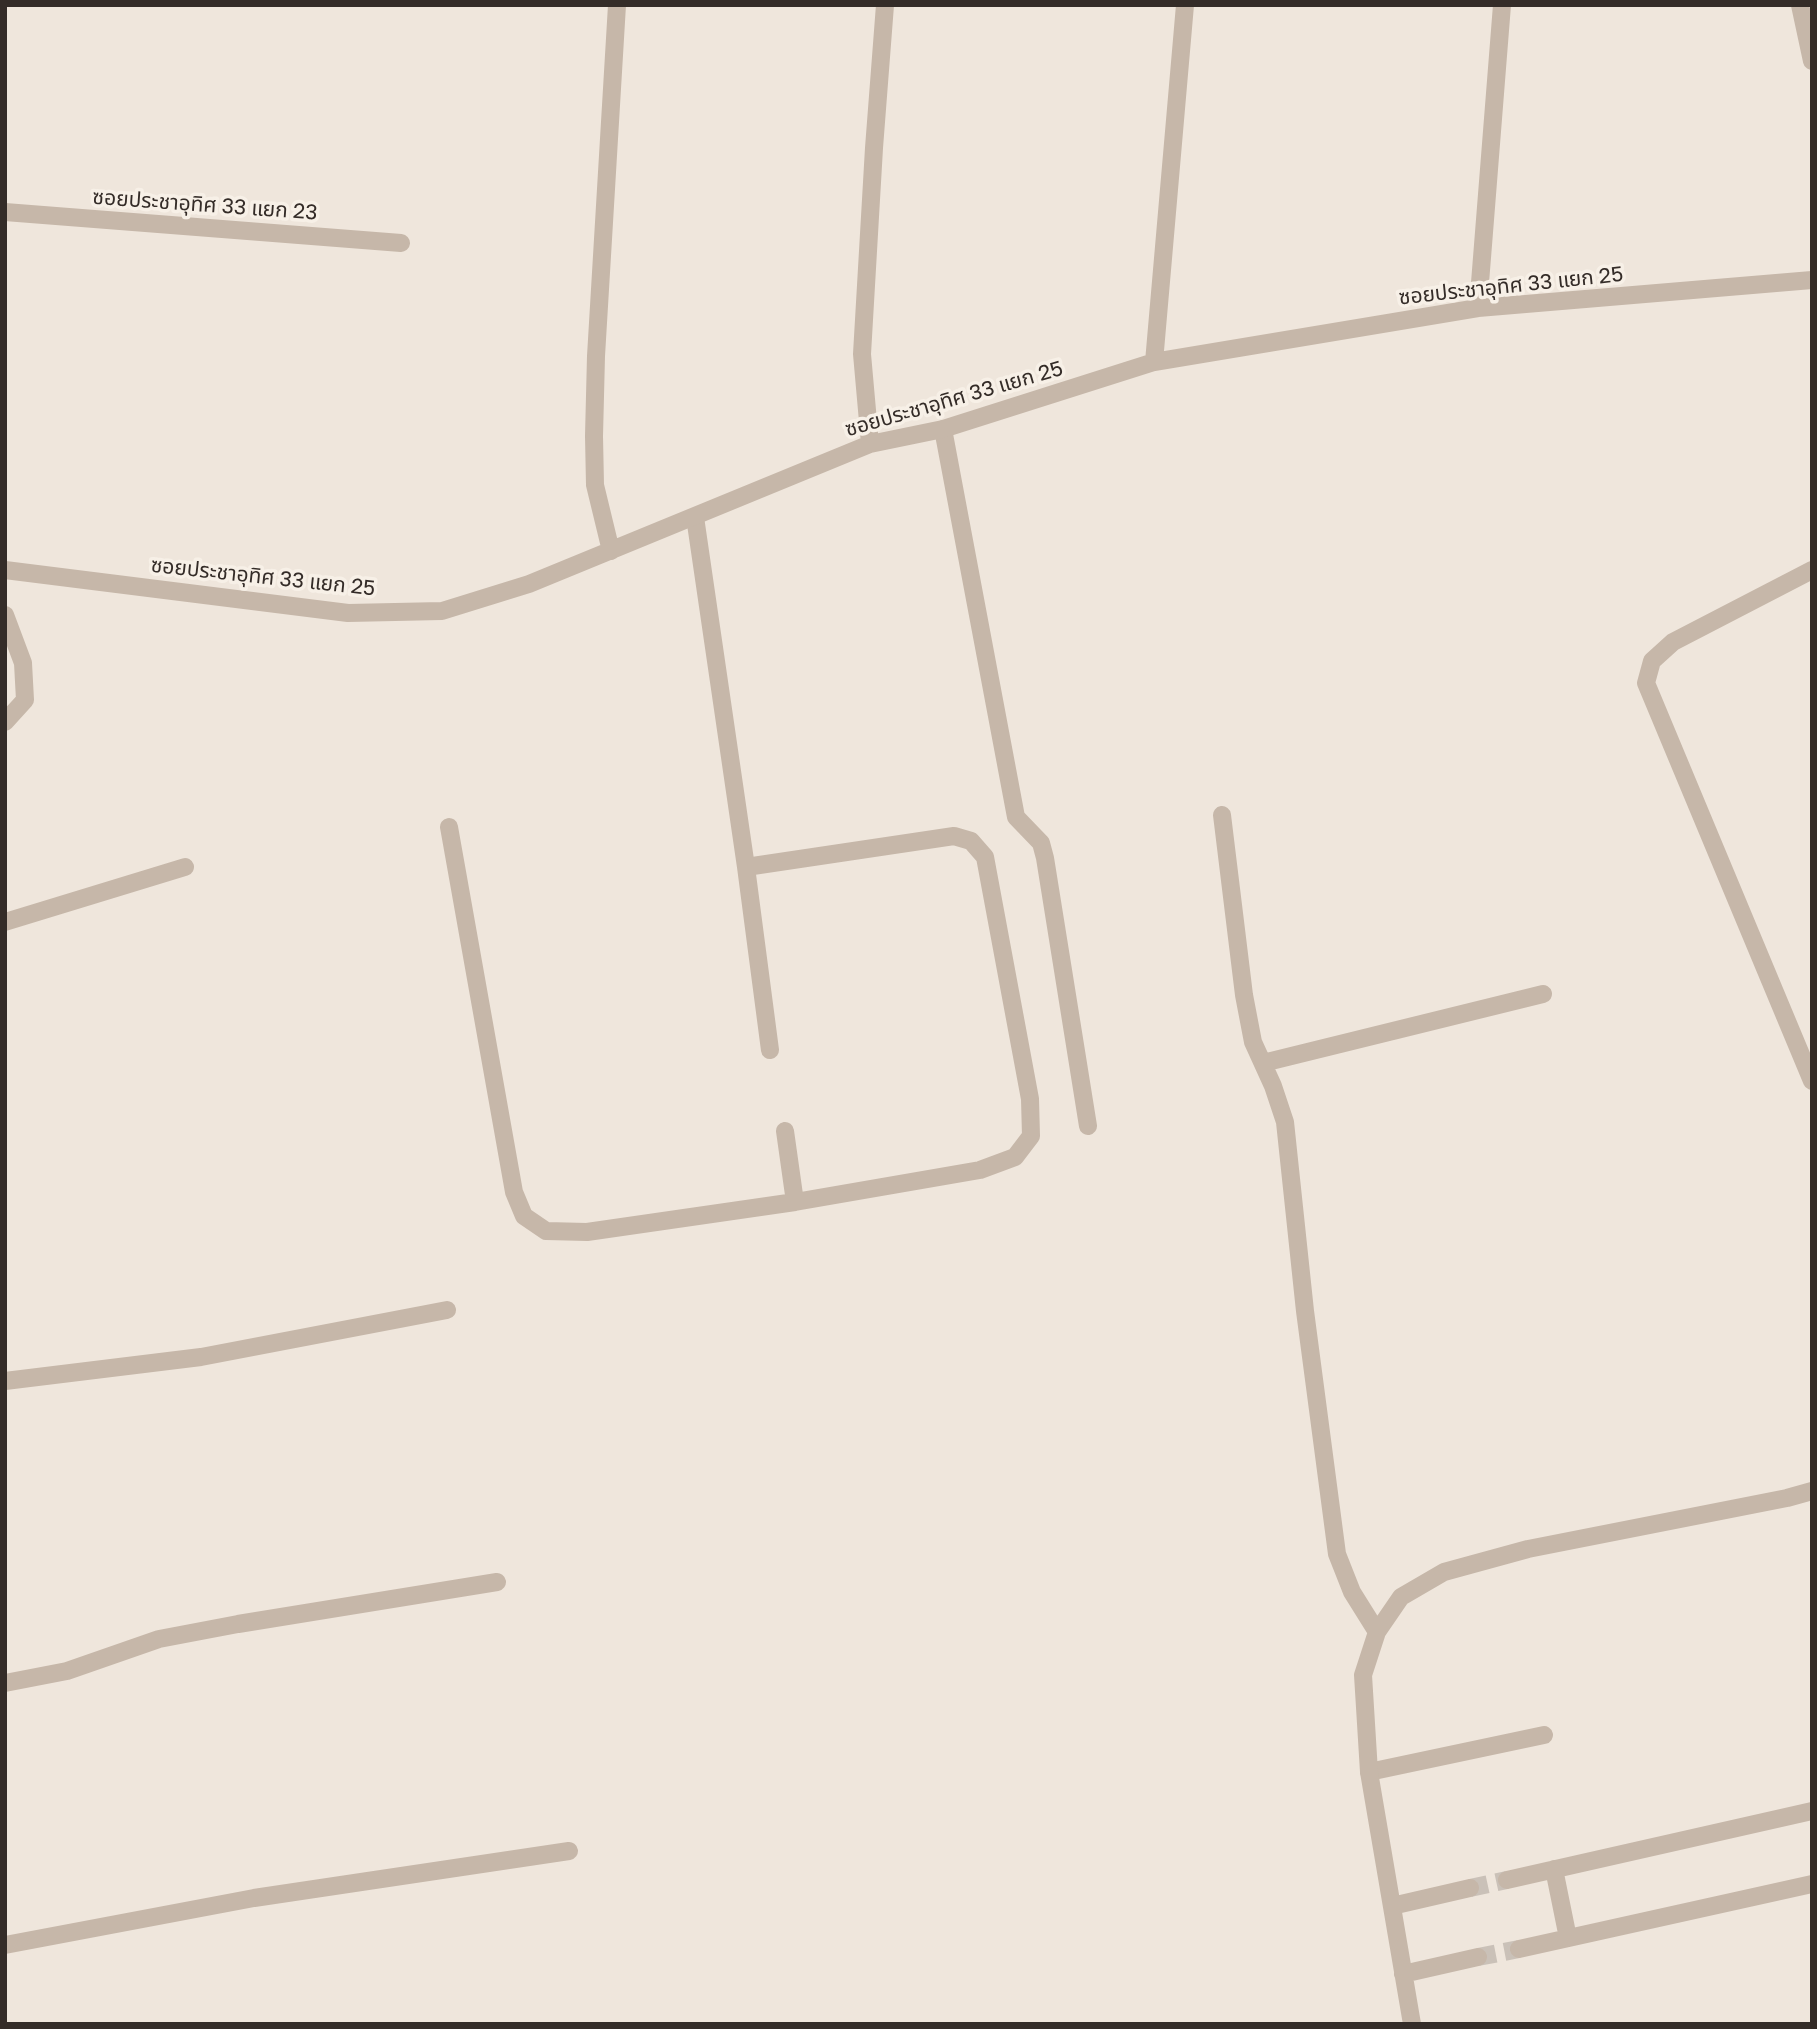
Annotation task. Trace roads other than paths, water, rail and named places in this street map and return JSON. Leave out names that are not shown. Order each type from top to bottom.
[{"type":"street","points":[[611,551],[595,485],[594,436],[596,356],[617,5]]},
{"type":"street","points":[[870,444],[862,354],[885,5]]},
{"type":"street","points":[[1154,362],[1185,5]]},
{"type":"street","points":[[1478,308],[1502,5]]},
{"type":"street","points":[[1800,5],[1812,61]]},
{"type":"street","name":"ซอยประชาอุทิศ 33 แยก 23","points":[[5,212],[401,243]]},
{"type":"street","name":"ซอยประชาอุทิศ 33 แยก 25","points":[[5,570],[348,613],[442,611],[529,584],[870,444],[943,429],[1154,362],[1478,308],[1812,280]]},
{"type":"street","points":[[943,429],[1016,817],[1041,843],[1045,858],[1088,1125]]},
{"type":"street","points":[[695,517],[770,1050]]},
{"type":"street","points":[[1812,569],[1673,642],[1652,661],[1646,683],[1812,1081]]},
{"type":"street","points":[[5,615],[23,663],[25,700],[5,722]]},
{"type":"street","points":[[1222,815],[1244,995],[1253,1042],[1273,1086],[1285,1122],[1305,1311],[1337,1553],[1352,1592],[1377,1632]]},
{"type":"street","points":[[449,827],[514,1192],[524,1216],[546,1231],[587,1233],[795,1202],[980,1170],[1014,1157],[1031,1136],[1030,1099],[985,857],[971,841],[954,836],[746,867]]},
{"type":"street","points":[[5,922],[185,867]]},
{"type":"street","points":[[1263,1063],[1543,994]]},
{"type":"street","points":[[785,1131],[795,1202]]},
{"type":"street","points":[[5,1381],[201,1357],[447,1310]]},
{"type":"street","points":[[1412,2024],[1369,1772],[1363,1675],[1377,1632],[1401,1597],[1444,1572],[1528,1549],[1812,1491]]},
{"type":"street","points":[[5,1683],[67,1671],[159,1639],[496,1582]]},
{"type":"street","points":[[1369,1772],[1544,1735]]},
{"type":"street","points":[[1507,1880],[1812,1811]]},
{"type":"street","points":[[5,1945],[254,1898],[569,1851]]},
{"type":"street","points":[[1554,1869],[1568,1938]]},
{"type":"street","points":[[1519,1949],[1812,1884]]},
{"type":"street","points":[[1392,1906],[1470,1888]]},
{"type":"street","points":[[1404,1974],[1478,1957]]},
{"type":"tunnel","points":[[1470,1888],[1507,1880]]},
{"type":"tunnel","points":[[1478,1957],[1519,1949]]}]
